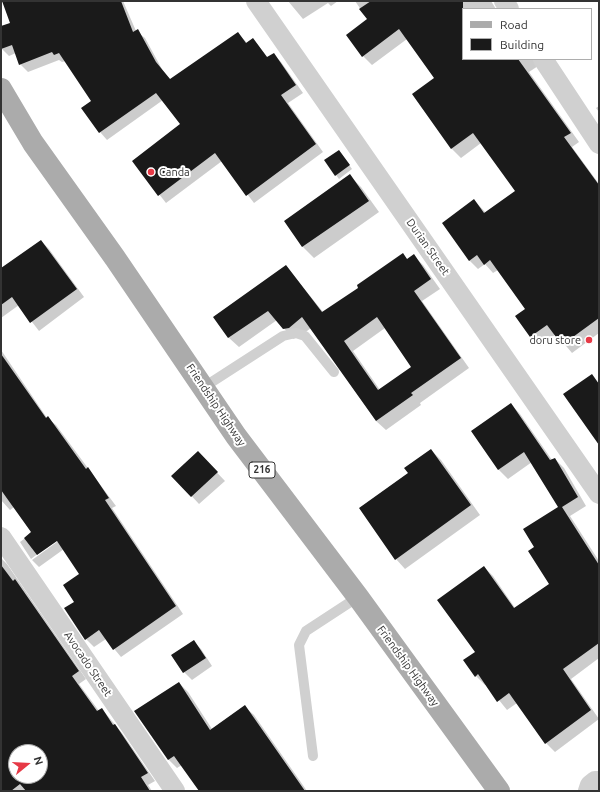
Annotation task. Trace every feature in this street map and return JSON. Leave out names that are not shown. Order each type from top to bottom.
[{"type":"main road","name":"Friendship Highway","points":[[1,89],[33,143],[204,387],[236,436],[358,597],[499,791]]},
{"type":"street","name":"Durian Street","points":[[256,1],[599,494]]},
{"type":"street","points":[[544,60],[599,144]]},
{"type":"street","name":"Avocado Street","points":[[1,537],[172,790]]},
{"type":"street","points":[[588,791],[590,785],[599,780]]},
{"type":"lane","points":[[204,387],[283,336],[296,333],[305,336],[334,372]]},
{"type":"lane","points":[[313,756],[299,645],[306,631],[358,597]]},
{"type":"building","points":[[2,1],[121,1],[133,32],[138,29],[156,62],[170,79],[238,32],[246,43],[253,38],[267,57],[274,53],[296,85],[281,95],[316,144],[246,196],[215,153],[158,196],[132,161],[180,124],[156,93],[99,133],[81,108],[91,101],[59,53],[54,55],[52,52],[19,65],[12,45],[1,49],[1,26],[10,23]]},
{"type":"building","points":[[371,1],[463,1],[462,60],[519,60],[571,133],[564,137],[599,185],[599,318],[562,345],[547,325],[530,337],[515,316],[525,309],[490,260],[484,265],[477,255],[469,261],[442,223],[474,199],[484,213],[515,191],[473,133],[451,149],[412,94],[434,78],[399,29],[362,57],[346,35],[367,19],[359,9]]},
{"type":"building","points":[[339,150],[350,165],[335,176],[324,160]]},
{"type":"building","points":[[350,174],[369,201],[302,247],[284,221]]},
{"type":"building","points":[[41,240],[77,289],[30,323],[12,297],[1,305],[1,268]]},
{"type":"building","points":[[403,253],[407,259],[414,254],[431,279],[414,291],[461,358],[411,393],[413,395],[376,421],[302,317],[289,328],[283,329],[268,311],[228,338],[213,317],[286,265],[322,312],[358,288],[357,285]],"holes":[[[377,317],[411,367],[378,390],[344,341]]]},
{"type":"building","points":[[1,354],[46,418],[48,416],[86,469],[88,467],[109,498],[105,500],[176,606],[113,650],[99,630],[85,640],[64,608],[74,602],[63,585],[79,574],[57,541],[37,555],[24,538],[31,532],[1,490]]},
{"type":"building","points":[[592,374],[599,384],[599,445],[563,394]]},
{"type":"building","points":[[511,403],[550,460],[555,458],[578,497],[562,507],[599,565],[599,643],[563,669],[591,710],[545,744],[509,693],[497,702],[478,674],[475,677],[463,660],[475,652],[437,600],[484,566],[514,608],[549,584],[528,551],[534,547],[523,529],[558,507],[524,452],[498,470],[471,431]]},
{"type":"building","points":[[431,449],[471,505],[395,560],[359,508],[408,473],[404,468]]},
{"type":"building","points":[[198,451],[218,472],[191,497],[171,476]]},
{"type":"building","points":[[1,565],[13,581],[15,579],[79,671],[72,676],[97,711],[102,708],[113,725],[115,724],[148,773],[141,777],[150,791],[26,791],[20,784],[11,791],[1,791]]},
{"type":"building","points":[[194,640],[206,658],[183,673],[171,655]]},
{"type":"building","points":[[179,682],[210,730],[245,705],[305,791],[199,791],[174,756],[168,760],[134,711]]},
{"type":"place","name":"Canda","points":[[151,172]]},
{"type":"place","name":"doru store","points":[[589,340]]}]
